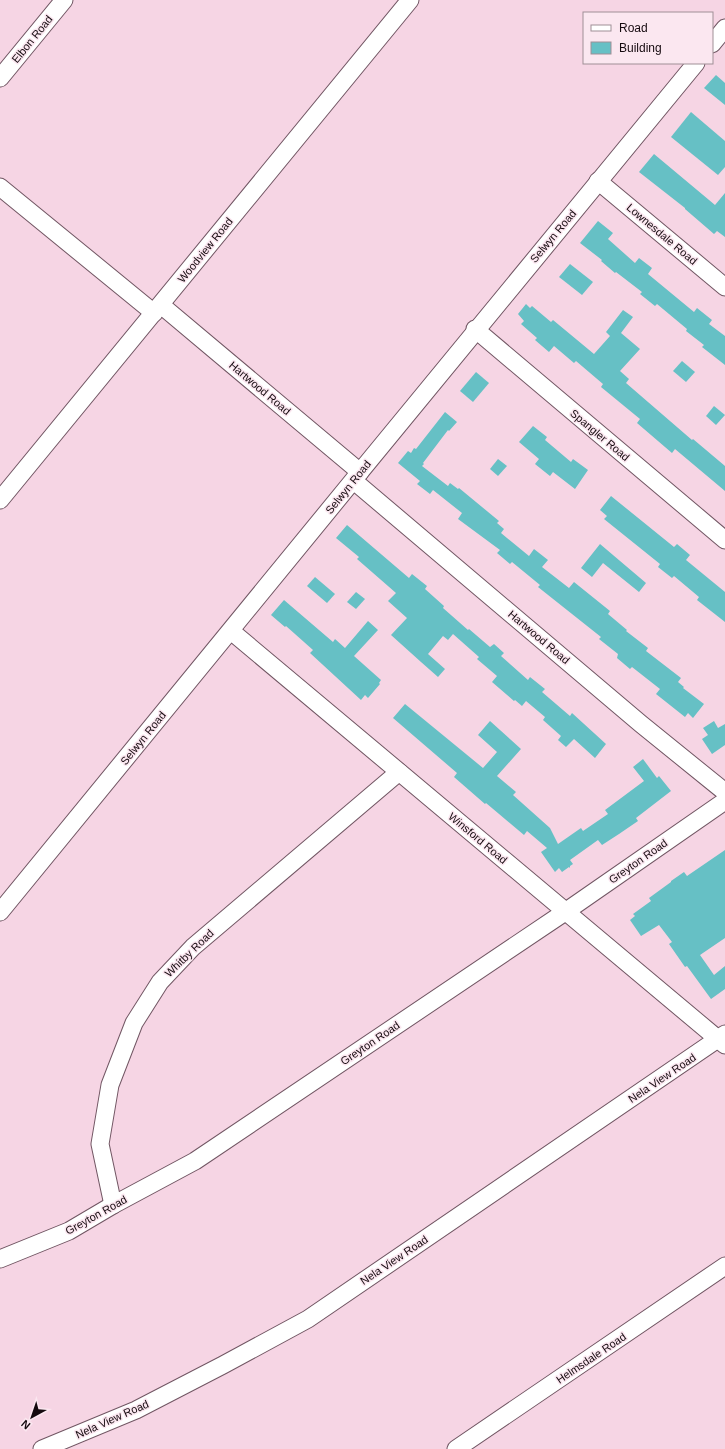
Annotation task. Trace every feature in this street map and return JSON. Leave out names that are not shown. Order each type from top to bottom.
[{"type":"street","name":"Elbon Road","points":[[0,78],[64,0]]},
{"type":"street","name":"Woodview Road","points":[[0,500],[410,0]]},
{"type":"street","points":[[713,43],[725,29]]},
{"type":"street","name":"Selwyn Road","points":[[0,912],[695,64]]},
{"type":"street","name":"Lownesdale Road","points":[[598,181],[725,287]]},
{"type":"street","name":"Hartwood Road","points":[[0,187],[157,309],[357,476],[635,719],[725,792]]},
{"type":"street","name":"Spangler Road","points":[[476,330],[725,540]]},
{"type":"street","name":"Winsford Road","points":[[231,631],[566,912],[723,1039]]},
{"type":"street","name":"Whitby Road","points":[[113,1205],[100,1144],[110,1084],[134,1024],[160,982],[193,947],[399,772]]},
{"type":"street","name":"Greyton Road","points":[[0,1259],[69,1231],[113,1205],[195,1161],[566,912],[725,801]]},
{"type":"street","name":"Nela View Road","points":[[42,1449],[136,1410],[308,1319],[723,1039]]},
{"type":"street","name":"Helmsdale Road","points":[[456,1449],[725,1266]]},
{"type":"building","points":[[716,75],[725,83],[725,105],[704,88]]},
{"type":"building","points":[[691,112],[725,141],[725,167],[718,175],[671,137]]},
{"type":"building","points":[[654,154],[715,205],[725,193],[725,237],[717,231],[714,234],[685,208],[639,172]]},
{"type":"building","points":[[598,221],[613,233],[608,239],[635,263],[639,258],[652,268],[648,274],[694,312],[697,308],[712,320],[709,324],[725,336],[725,365],[702,347],[704,345],[686,331],[687,329],[657,304],[655,306],[640,294],[642,292],[616,272],[615,273],[601,261],[602,260],[580,243]]},
{"type":"building","points":[[570,264],[593,282],[582,295],[559,277]]},
{"type":"building","points":[[526,304],[530,308],[532,306],[551,322],[553,320],[594,354],[610,336],[606,332],[623,310],[633,317],[621,333],[640,349],[620,371],[629,379],[626,383],[692,440],[693,439],[725,466],[725,491],[675,449],[672,453],[637,423],[640,419],[601,387],[603,384],[576,361],[574,363],[554,346],[549,352],[535,340],[537,338],[521,324],[524,321],[518,314]]},
{"type":"building","points":[[682,361],[695,372],[686,382],[673,371]]},
{"type":"building","points":[[476,372],[489,383],[473,402],[460,391]]},
{"type":"building","points":[[714,406],[725,415],[716,425],[706,416]]},
{"type":"building","points":[[445,412],[457,422],[449,431],[448,430],[422,466],[448,486],[450,483],[458,489],[459,488],[499,521],[497,523],[504,529],[501,533],[529,556],[534,549],[548,560],[542,567],[569,588],[574,582],[610,611],[608,614],[627,630],[626,631],[648,648],[646,651],[681,678],[678,682],[684,687],[683,688],[704,704],[693,718],[688,713],[685,717],[656,694],[660,689],[632,667],[630,669],[617,658],[618,654],[599,639],[601,637],[538,587],[540,585],[512,562],[510,564],[497,553],[500,550],[458,519],[462,513],[433,490],[430,494],[417,484],[420,481],[398,463],[408,451],[411,453],[414,448],[416,449]]},
{"type":"building","points":[[533,426],[547,437],[545,440],[571,462],[573,459],[588,470],[575,489],[553,472],[550,476],[535,464],[539,459],[519,442]]},
{"type":"building","points":[[498,459],[507,466],[498,476],[490,469]]},
{"type":"building","points":[[611,496],[674,547],[677,544],[690,555],[686,560],[725,592],[725,622],[697,600],[699,597],[674,576],[672,578],[658,567],[660,564],[604,519],[607,516],[600,510]]},
{"type":"building","points":[[347,525],[409,578],[412,574],[427,586],[425,589],[444,606],[443,608],[490,647],[494,644],[504,653],[501,656],[528,680],[530,677],[545,689],[542,692],[570,716],[572,713],[606,744],[595,758],[574,739],[566,747],[558,740],[561,736],[543,720],[545,717],[526,701],[522,706],[515,700],[514,701],[492,682],[497,676],[477,659],[479,657],[453,634],[448,640],[443,636],[428,654],[445,669],[438,677],[391,635],[407,618],[388,601],[396,593],[357,559],[359,557],[336,538]]},
{"type":"building","points":[[600,544],[646,583],[639,592],[603,563],[592,577],[581,568]]},
{"type":"building","points":[[315,577],[335,594],[327,603],[307,586]]},
{"type":"building","points":[[356,592],[365,599],[356,609],[347,602]]},
{"type":"building","points":[[284,600],[333,642],[335,639],[345,648],[368,621],[378,630],[354,656],[381,680],[379,683],[380,684],[368,698],[365,695],[361,700],[310,653],[313,650],[271,615]]},
{"type":"building","points":[[405,704],[483,768],[497,752],[478,735],[490,721],[521,749],[497,776],[516,792],[513,795],[550,828],[558,844],[581,828],[583,831],[608,814],[605,810],[644,781],[633,767],[643,759],[657,778],[659,776],[671,791],[636,818],[638,821],[602,845],[598,840],[570,860],[573,864],[570,868],[569,867],[562,872],[559,868],[555,872],[541,852],[547,848],[527,831],[524,835],[486,803],[485,804],[454,777],[457,773],[393,718]]},
{"type":"building","points":[[714,721],[718,728],[725,724],[725,745],[712,754],[702,739],[708,735],[703,728]]},
{"type":"building","points":[[725,850],[725,938],[700,955],[714,975],[725,966],[725,989],[711,999],[687,966],[685,967],[669,944],[672,942],[659,925],[641,936],[630,920],[635,916],[633,914],[651,901],[649,898],[671,881],[684,872],[687,876]]}]
